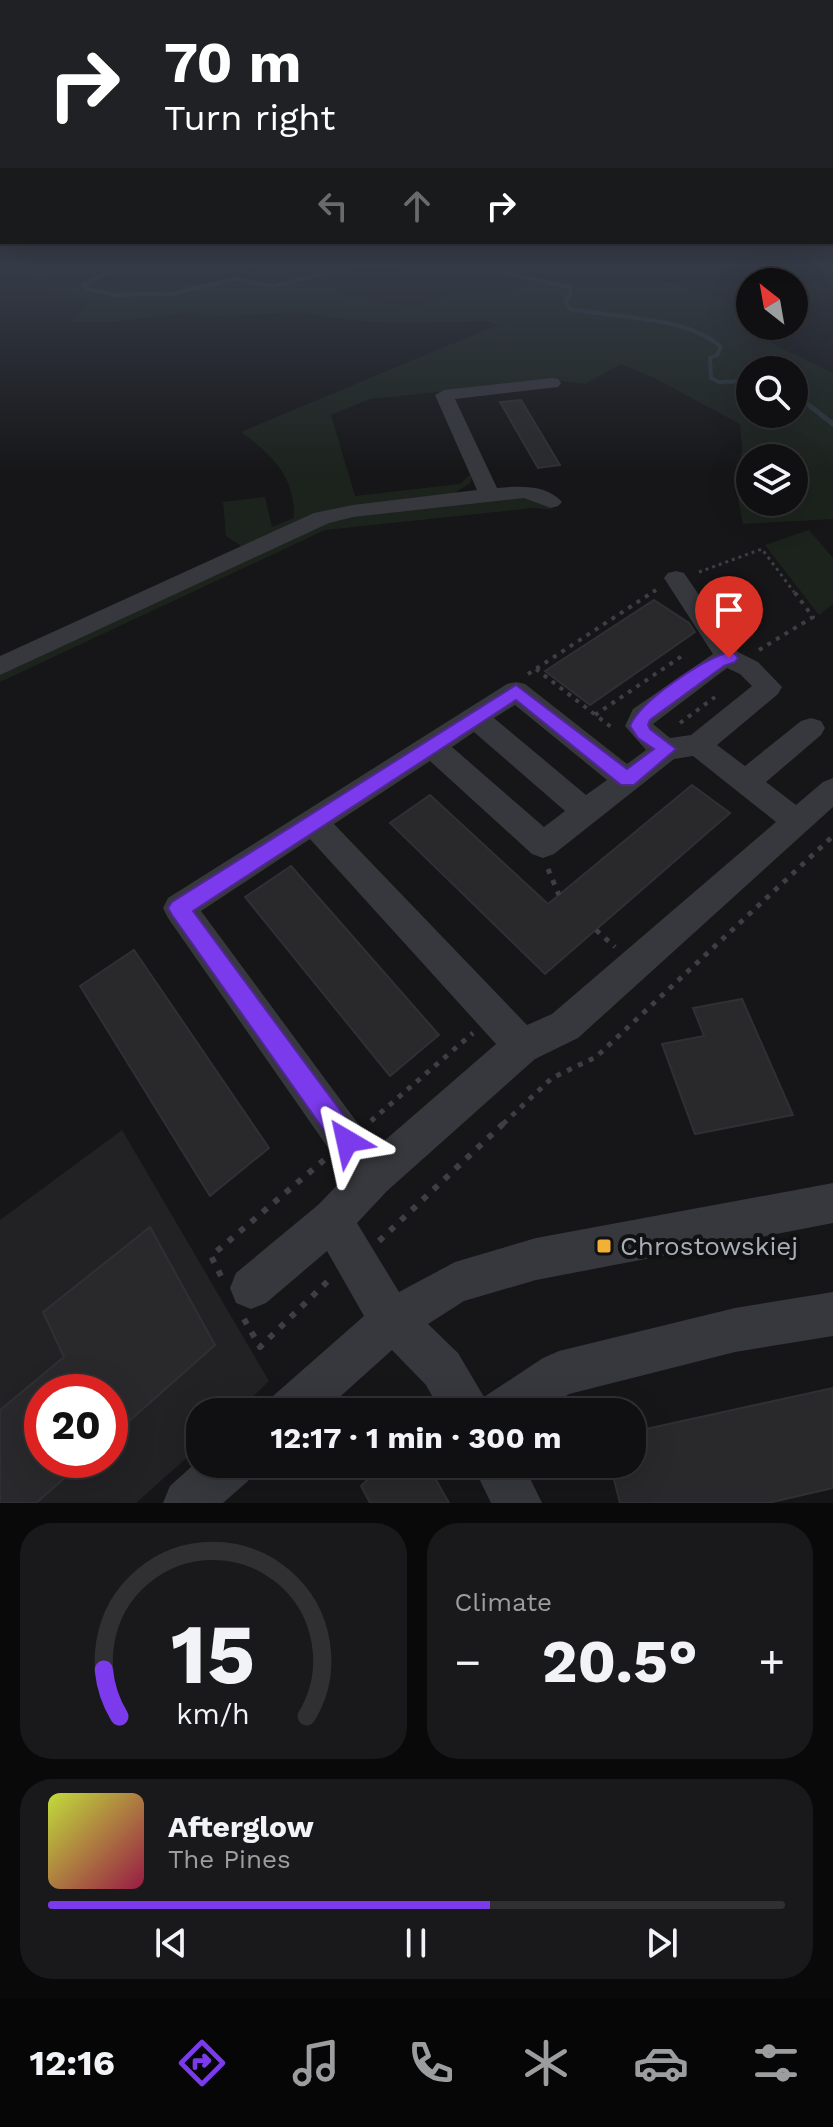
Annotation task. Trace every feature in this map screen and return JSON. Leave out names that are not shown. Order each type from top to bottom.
[{"type":"street","points":[[490,495],[444,395],[507,393],[552,383]]},
{"type":"street","points":[[0,666],[322,518],[353,511],[526,492],[551,502]]},
{"type":"street","points":[[432,746],[543,845],[667,749],[698,745],[769,687],[761,677],[729,658],[676,578]]},
{"type":"street","points":[[667,749],[644,733],[639,726],[643,716],[718,662],[729,658]]},
{"type":"street","points":[[373,1177],[179,908],[516,691],[627,780]]},
{"type":"street","points":[[476,718],[586,812]]},
{"type":"street","points":[[746,782],[811,728]]},
{"type":"street","points":[[698,745],[797,822]]},
{"type":"street","points":[[251,1288],[332,1219],[373,1177],[522,1046],[565,1026],[833,790]]},
{"type":"street","points":[[313,822],[522,1046]]},
{"type":"street","points":[[305,1398],[393,1320],[455,1283],[536,1259],[833,1203]]},
{"type":"street","points":[[332,1219],[367,1283],[393,1320],[442,1369],[459,1398]]},
{"type":"street","points":[[522,1398],[559,1374],[735,1330],[833,1314]]},
{"type":"street","points":[[193,1501],[217,1478]]},
{"type":"street","points":[[504,1478],[518,1503]]},
{"type":"path","points":[[535,669],[618,733]]},
{"type":"path","points":[[373,1246],[552,1078],[596,1057],[833,836]]},
{"type":"path","points":[[544,860],[559,895]]},
{"type":"path","points":[[596,930],[623,953]]},
{"type":"shaded area","points":[[478,333],[736,333],[736,340],[768,340],[798,356],[736,356],[736,422],[621,364],[585,384],[555,380],[370,399],[331,415],[355,496],[460,484],[472,473],[470,483],[451,495],[346,507],[124,600],[241,546],[226,536],[223,502],[265,497],[272,527],[294,518],[286,478],[262,449],[241,432]]},
{"type":"shaded area","points":[[808,361],[833,373],[833,519],[743,524],[741,516],[808,516],[808,444],[742,444],[740,428],[808,428]]},
{"type":"shaded area","points":[[529,496],[552,509],[571,511],[533,508],[325,530],[0,682],[0,672],[321,524],[351,516]]},
{"type":"shaded area","points":[[809,530],[833,558],[833,604],[819,615],[765,545]]},
{"type":"shaded area","points":[[122,1130],[269,1381],[251,1398],[186,1398],[186,1458],[136,1503],[0,1503],[0,1220]]},
{"type":"building","points":[[521,400],[560,465],[538,468],[500,402]]},
{"type":"building","points":[[654,600],[689,623],[695,632],[590,705],[545,671]]},
{"type":"building","points":[[692,785],[730,813],[545,974],[390,823],[430,795],[548,904]]},
{"type":"building","points":[[291,866],[439,1035],[390,1076],[245,897]]},
{"type":"building","points":[[134,950],[269,1148],[210,1196],[80,986]]},
{"type":"building","points":[[742,999],[793,1115],[695,1134],[662,1044],[704,1036],[693,1008]]},
{"type":"building","points":[[150,1227],[215,1345],[128,1422],[128,1374],[43,1374],[64,1357],[43,1312]]},
{"type":"building","points":[[833,1388],[833,1488],[768,1503],[620,1503],[614,1478],[646,1478],[646,1429]]},
{"type":"building","points":[[24,1390],[24,1478],[64,1478],[36,1503],[0,1503],[0,1410]]},
{"type":"building","points":[[369,1478],[435,1478],[449,1503],[370,1503],[361,1486]]},
{"type":"waterway","points":[[698,333],[721,347],[717,355],[710,358],[711,378],[719,382],[736,381]]},
{"type":"waterway","points":[[808,404],[813,408]]},
{"type":"waterway","points":[[810,406],[833,424]]},
{"type":"place","name":"Chrostowskiej","points":[[604,1246]]},
{"type":"route","points":[[347,1141],[179,908],[516,691],[627,780],[667,749],[644,733],[639,726],[643,716],[718,662],[729,658]]}]
